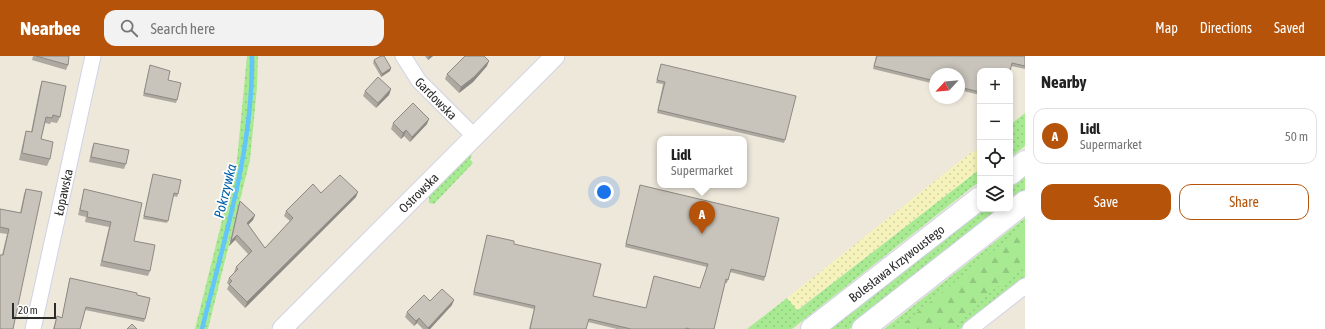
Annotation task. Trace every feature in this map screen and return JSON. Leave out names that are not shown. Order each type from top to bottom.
[{"type":"main road","points":[[1013,172],[1025,162]]},
{"type":"main road","name":"Bolesława Krzywoustego","points":[[812,329],[977,200]]},
{"type":"main road","points":[[863,329],[1025,202]]},
{"type":"street","name":"Łopawska","points":[[33,329],[93,56]]},
{"type":"street","name":"Gardowska","points":[[403,56],[419,81],[474,136]]},
{"type":"street","name":"Ostrowska","points":[[282,329],[555,56]]},
{"type":"street","points":[[970,329],[1025,286]]},
{"type":"green space","points":[[247,56],[258,56],[257,87],[250,160],[208,329],[195,329],[237,160]]},
{"type":"green space","points":[[1025,113],[1025,146],[1013,156],[1013,140],[1013,123]]},
{"type":"green space","points":[[469,153],[472,156],[470,159],[473,163],[434,204],[429,203],[429,193]]},
{"type":"green space","points":[[977,171],[977,183],[792,329],[747,329],[787,298],[798,310]]},
{"type":"green space","points":[[1025,173],[1025,191],[1013,201],[1013,183]]},
{"type":"green space","points":[[977,211],[998,212],[849,329],[826,329]]},
{"type":"green space","points":[[1025,218],[1025,277],[960,329],[884,329]]},
{"type":"green space","points":[[1025,225],[1025,267],[990,292],[973,310],[949,329],[897,329]]},
{"type":"sand","points":[[977,150],[977,171],[797,310],[787,298],[969,154]]},
{"type":"building","points":[[36,56],[69,56],[68,65]]},
{"type":"building","points":[[384,56],[391,68],[382,74],[374,60]]},
{"type":"building","points":[[465,56],[484,56],[489,61],[474,77],[461,87],[447,74]]},
{"type":"building","points":[[877,56],[1025,56],[1025,66],[1012,63],[1011,68],[977,68],[977,91],[965,88],[965,68],[929,68],[929,80],[874,66]]},
{"type":"building","points":[[661,64],[796,96],[785,140],[658,110],[665,82],[657,80]]},
{"type":"building","points":[[150,65],[170,71],[168,80],[181,83],[177,100],[144,93]]},
{"type":"building","points":[[378,77],[391,89],[378,103],[365,91]]},
{"type":"building","points":[[42,81],[66,86],[60,117],[53,115],[52,118],[46,117],[41,139],[53,142],[50,159],[22,153],[26,131],[32,132]]},
{"type":"building","points":[[413,103],[429,119],[412,137],[406,130],[403,133],[393,123]]},
{"type":"building","points":[[94,143],[129,150],[126,164],[91,157]]},
{"type":"building","points":[[153,174],[181,180],[178,194],[174,193],[168,221],[144,216]]},
{"type":"building","points":[[340,175],[358,192],[247,302],[229,284],[232,281],[229,278],[238,269],[236,267],[252,251],[237,235],[231,241],[240,201],[255,215],[247,223],[265,248],[293,218],[286,211],[313,184],[321,193]]},
{"type":"building","points":[[640,185],[779,218],[765,277],[731,269],[728,280],[726,279],[714,329],[631,329],[589,319],[586,329],[530,329],[535,306],[474,292],[487,235],[514,241],[514,244],[601,264],[593,296],[646,308],[654,276],[700,288],[708,264],[626,244]]},
{"type":"building","points":[[26,189],[42,192],[13,329],[0,329],[0,255],[3,255],[9,229],[0,227],[0,209],[21,213]]},
{"type":"building","points":[[84,189],[142,203],[134,241],[155,245],[150,271],[102,261],[111,222],[87,217],[88,212],[80,210]]},
{"type":"building","points":[[70,278],[137,293],[137,295],[150,298],[145,319],[86,307],[80,329],[54,329],[57,316],[62,318]]},
{"type":"building","points":[[442,289],[454,300],[428,328],[419,318],[416,321],[407,312],[424,295],[430,301]]},
{"type":"building","points":[[132,324],[137,329],[127,329]]},
{"type":"waterway","name":"Pokrzywka","points":[[202,329],[236,194],[248,126],[252,56]]},
{"type":"place","name":"Lidl","points":[[702,234]]}]
